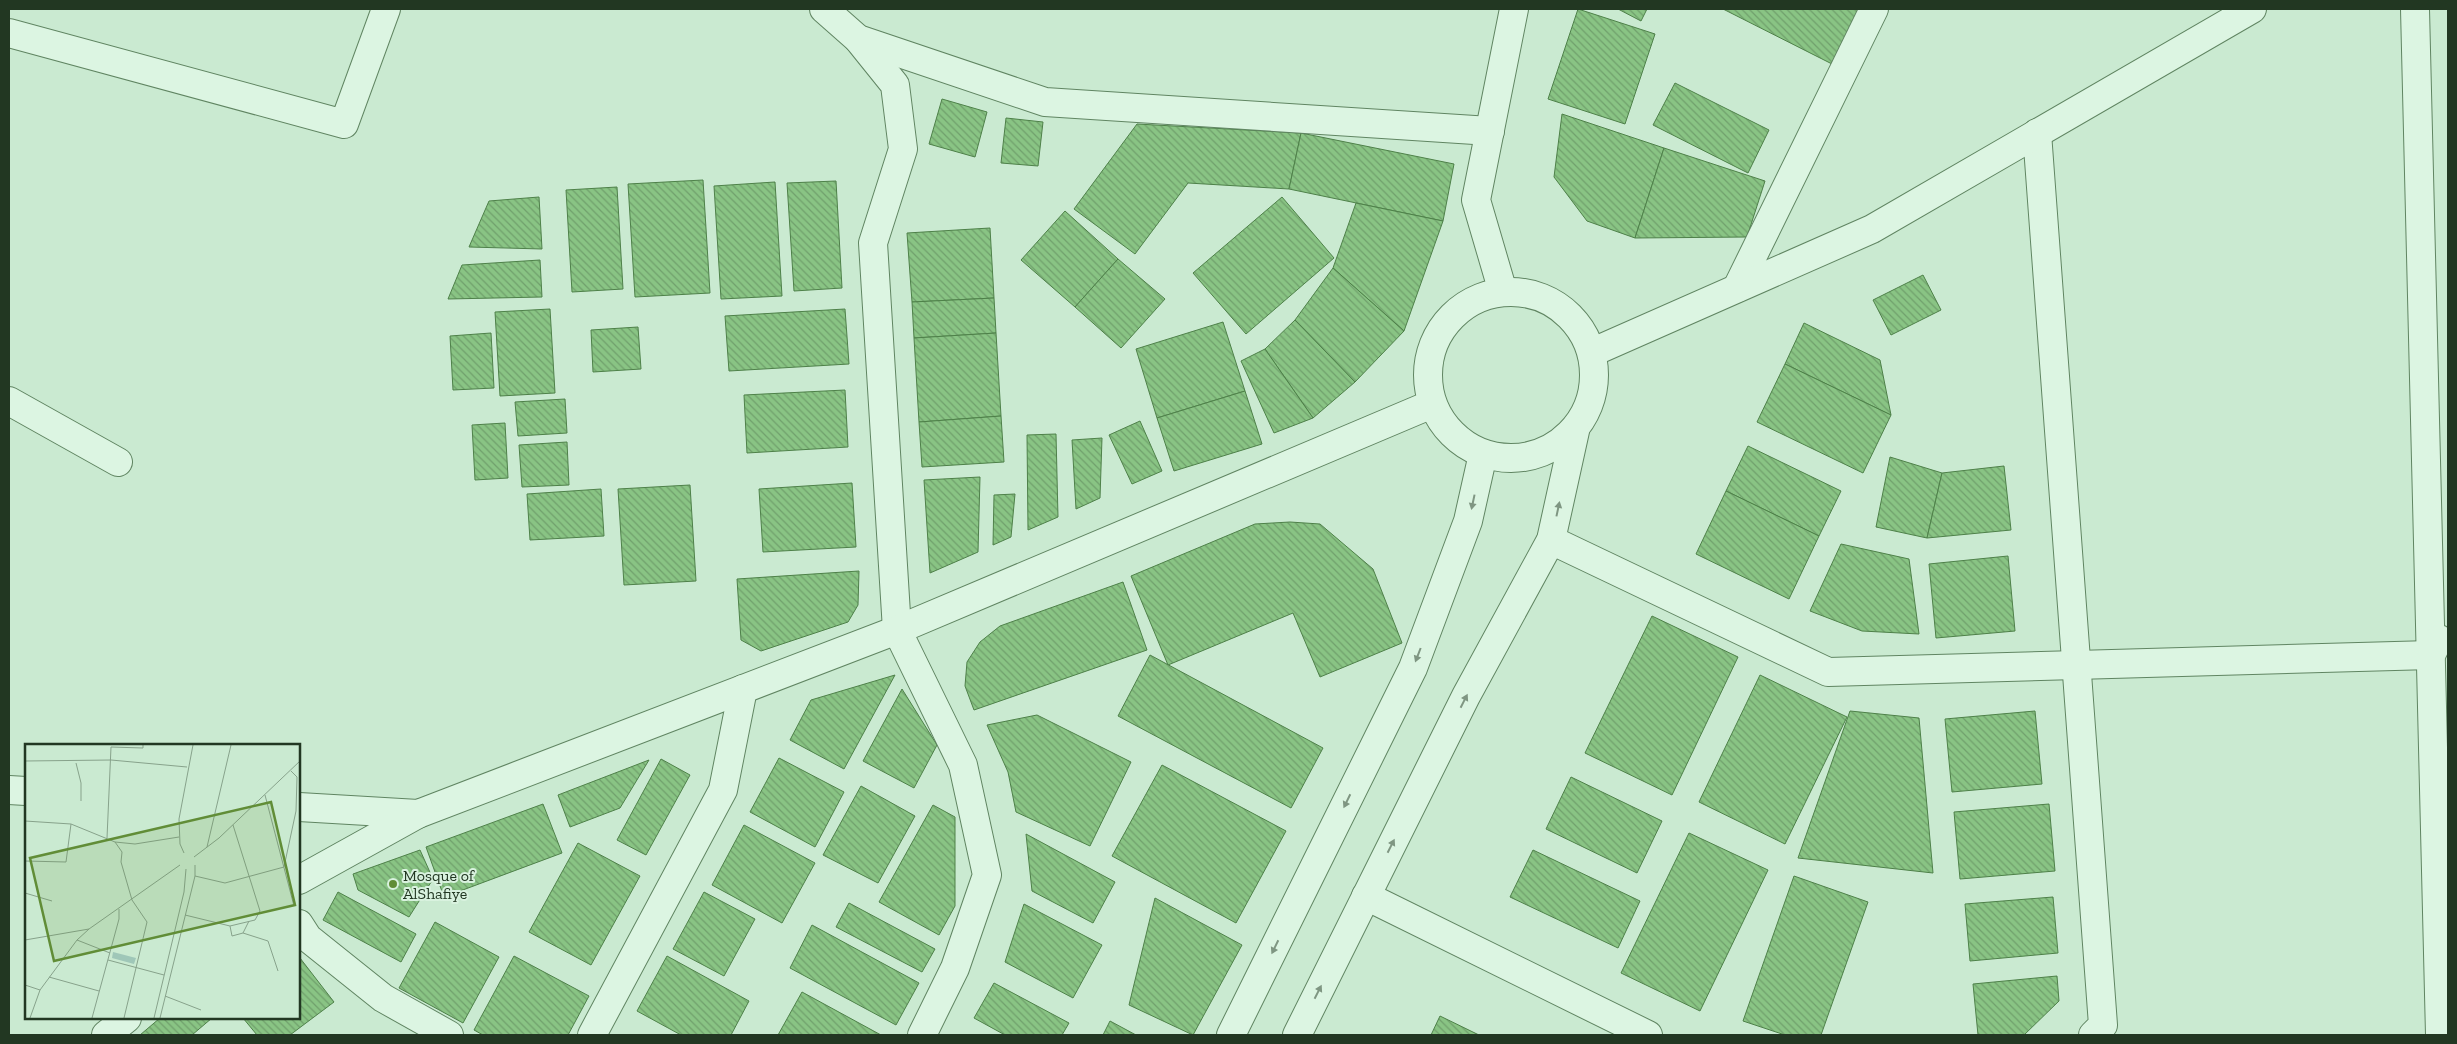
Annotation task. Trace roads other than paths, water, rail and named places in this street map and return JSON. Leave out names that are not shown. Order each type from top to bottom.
[{"type":"street","points":[[9,33],[344,124],[386,9]]},
{"type":"street","points":[[824,9],[858,39],[895,85],[903,149],[873,243],[897,630],[964,766],[987,875],[955,968],[922,1035]]},
{"type":"street","points":[[1503,292],[1476,200],[1514,9]]},
{"type":"street","points":[[1737,288],[1874,9]]},
{"type":"street","points":[[1593,352],[1872,229],[2252,9]]},
{"type":"street","points":[[2415,9],[2440,1035]]},
{"type":"street","points":[[858,39],[1046,102],[1490,131]]},
{"type":"street","points":[[2037,133],[2103,1025],[2094,1035]]},
{"type":"street","points":[[1297,1035],[1466,696],[1551,540],[1575,431],[1590,407],[1596,380],[1593,352],[1580,326],[1559,306],[1532,293],[1503,292],[1478,298],[1456,311],[1440,330],[1430,354],[1427,379],[1432,404],[1452,435],[1483,454],[1516,459],[1548,451],[1575,431]]},
{"type":"street","points":[[9,401],[118,462]]},
{"type":"street","points":[[300,879],[418,814],[897,630],[1432,404]]},
{"type":"street","points":[[1231,1035],[1413,668],[1468,521],[1483,454]]},
{"type":"street","points":[[1551,540],[1828,672],[2431,655]]},
{"type":"street","points":[[2431,655],[2448,622]]},
{"type":"street","points":[[592,1035],[723,790],[743,689]]},
{"type":"street","points":[[9,790],[25,791]]},
{"type":"street","points":[[300,807],[418,814]]},
{"type":"street","points":[[1366,896],[1648,1035]]},
{"type":"street","points":[[300,926],[308,938],[383,998],[449,1035]]},
{"type":"street","points":[[106,1035],[126,1019]]},
{"type":"place","name":"Mosque of AlShafiye","points":[[393,884]]}]
